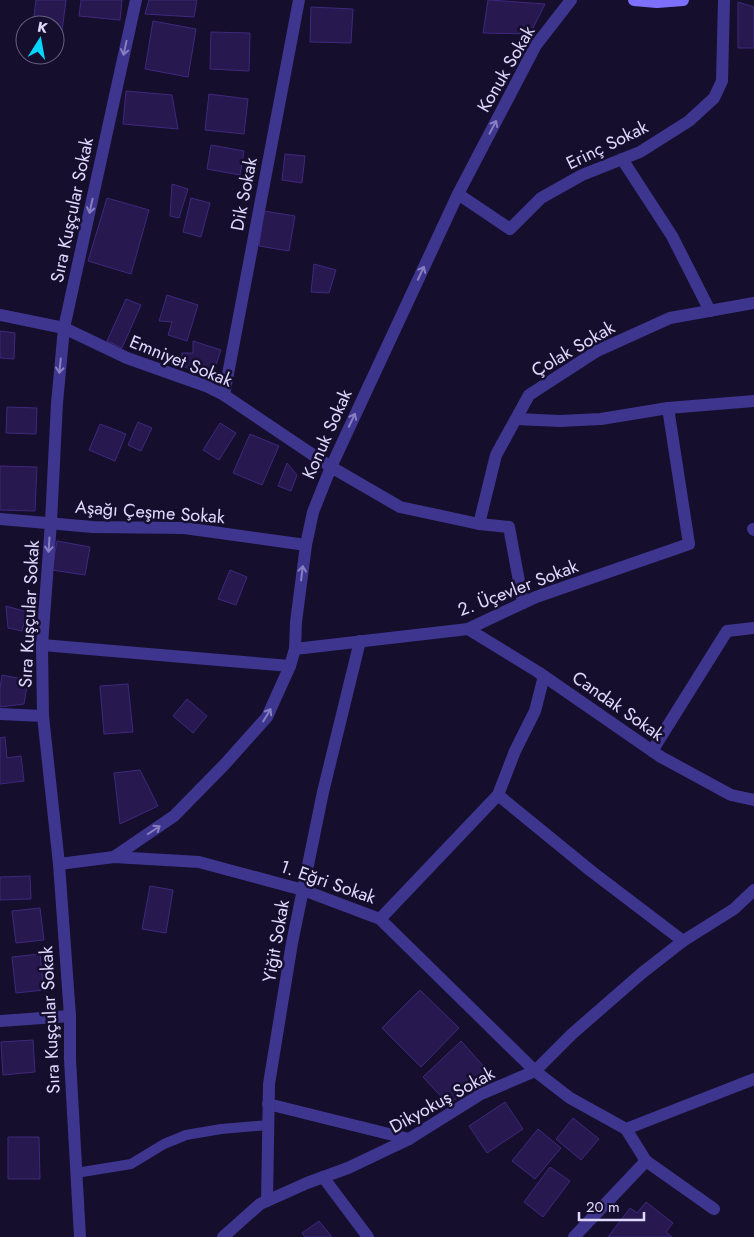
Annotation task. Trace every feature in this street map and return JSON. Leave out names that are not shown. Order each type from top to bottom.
[{"type":"street","name":"Sıra Kuşçular Sokak","points":[[80,1237],[70,1059],[70,1016],[58,864],[43,716],[42,646],[57,403],[64,328],[136,0]]},
{"type":"street","name":"Dik Sokak","points":[[224,395],[299,0]]},
{"type":"street","name":"Konuk Sokak","points":[[114,857],[174,816],[268,717],[290,666],[295,649],[296,622],[306,545],[313,512],[331,466],[458,194],[536,45],[571,0]]},
{"type":"street","points":[[634,0],[657,2],[683,0]]},
{"type":"street","name":"Erinç Sokak","points":[[458,194],[510,229],[541,198],[582,175],[640,152],[689,121],[714,98],[722,81],[724,0]]},
{"type":"street","points":[[622,160],[672,236],[710,311]]},
{"type":"street","name":"Çolak Sokak","points":[[479,524],[496,455],[530,395],[597,351],[670,318],[754,303]]},
{"type":"street","name":"Emniyet Sokak","points":[[0,315],[64,328],[127,358],[206,386],[224,395],[331,466],[400,507],[479,524],[509,527],[523,603]]},
{"type":"street","points":[[516,419],[560,421],[601,419],[668,408],[754,401]]},
{"type":"street","name":"2. Üçevler Sokak","points":[[295,649],[468,629],[536,597],[690,544],[668,408]]},
{"type":"street","name":"Aşağı Çeşme Sokak","points":[[0,519],[93,527],[184,528],[306,545]]},
{"type":"street","points":[[652,751],[727,631],[754,628]]},
{"type":"street","name":"Candak Sokak","points":[[468,629],[544,676],[652,751],[731,794],[754,800]]},
{"type":"street","name":"Yiğit Sokak","points":[[267,1201],[270,1075],[303,890],[323,792],[360,641]]},
{"type":"street","points":[[42,646],[290,666]]},
{"type":"street","name":"1. Eğri Sokak","points":[[58,864],[114,857],[199,862],[303,890],[380,919],[498,795],[515,751],[536,710],[544,676]]},
{"type":"street","points":[[0,714],[43,716]]},
{"type":"street","points":[[498,795],[591,871],[684,941]]},
{"type":"street","name":"Dikyokuş Sokak","points":[[223,1237],[260,1204],[323,1176],[348,1168],[409,1139],[481,1094],[535,1071],[572,1034],[642,973],[684,941],[734,908],[754,890]]},
{"type":"street","points":[[380,919],[535,1071],[570,1098],[626,1129],[646,1161],[714,1209]]},
{"type":"street","points":[[0,1021],[70,1016]]},
{"type":"street","points":[[626,1129],[754,1079]]},
{"type":"street","points":[[268,1104],[409,1139]]},
{"type":"street","points":[[574,1237],[646,1161]]},
{"type":"street","points":[[323,1176],[368,1237]]},
{"type":"lane","points":[[76,1173],[131,1164],[164,1144],[186,1135],[221,1129],[268,1125]]},
{"type":"building","points":[[36,0],[66,0],[64,15],[34,15]]},
{"type":"building","points":[[81,0],[122,0],[120,20],[79,16]]},
{"type":"building","points":[[149,0],[197,0],[194,17],[145,14]]},
{"type":"building","points":[[488,0],[545,4],[530,34],[483,33]]},
{"type":"building","points":[[738,2],[754,7],[754,48],[738,48]]},
{"type":"building","points":[[311,7],[353,9],[351,43],[310,42]]},
{"type":"building","points":[[153,21],[196,29],[188,77],[145,69]]},
{"type":"building","points":[[211,32],[250,33],[249,71],[210,69]]},
{"type":"building","points":[[126,91],[172,95],[178,129],[123,124]]},
{"type":"building","points":[[209,94],[248,99],[244,134],[205,130]]},
{"type":"building","points":[[211,145],[244,151],[240,175],[207,169]]},
{"type":"building","points":[[285,154],[305,156],[302,183],[282,180]]},
{"type":"building","points":[[172,184],[188,189],[179,218],[170,216]]},
{"type":"building","points":[[107,198],[149,210],[131,274],[88,261]]},
{"type":"building","points":[[191,198],[210,203],[201,237],[183,232]]},
{"type":"building","points":[[264,211],[295,216],[289,251],[259,246]]},
{"type":"building","points":[[314,264],[336,270],[329,293],[311,292]]},
{"type":"building","points":[[167,295],[198,305],[187,341],[168,335],[172,322],[159,321]]},
{"type":"building","points":[[126,299],[141,305],[122,348],[107,341]]},
{"type":"building","points":[[0,331],[15,333],[14,359],[0,358]]},
{"type":"building","points":[[193,341],[221,350],[212,376],[181,366],[182,353],[193,353]]},
{"type":"building","points":[[7,407],[37,408],[36,434],[6,433]]},
{"type":"building","points":[[138,422],[152,428],[141,451],[128,445]]},
{"type":"building","points":[[220,423],[236,433],[219,460],[203,450]]},
{"type":"building","points":[[100,424],[126,434],[115,461],[89,450]]},
{"type":"building","points":[[250,434],[279,446],[262,485],[233,473]]},
{"type":"building","points":[[287,463],[297,475],[291,491],[278,486]]},
{"type":"building","points":[[0,466],[37,467],[35,511],[0,510]]},
{"type":"building","points":[[57,541],[90,547],[85,575],[52,570]]},
{"type":"building","points":[[230,570],[247,577],[236,605],[218,599]]},
{"type":"building","points":[[6,606],[27,612],[22,631],[8,628]]},
{"type":"building","points":[[2,675],[28,680],[24,704],[0,707]]},
{"type":"building","points":[[128,684],[133,732],[104,734],[100,686]]},
{"type":"building","points":[[187,699],[207,716],[193,733],[173,716]]},
{"type":"building","points":[[5,737],[7,758],[21,756],[24,781],[0,784],[0,738]]},
{"type":"building","points":[[140,770],[158,806],[120,824],[114,773]]},
{"type":"building","points":[[30,876],[31,899],[0,900],[0,877]]},
{"type":"building","points":[[150,886],[173,890],[166,933],[142,929]]},
{"type":"building","points":[[40,908],[44,940],[16,943],[12,911]]},
{"type":"building","points":[[40,954],[44,990],[16,993],[12,957]]},
{"type":"building","points":[[420,990],[459,1028],[421,1067],[382,1028]]},
{"type":"building","points":[[33,1040],[35,1072],[3,1075],[1,1042]]},
{"type":"building","points":[[461,1041],[487,1070],[449,1105],[423,1077]]},
{"type":"building","points":[[505,1102],[523,1129],[487,1153],[469,1126]]},
{"type":"building","points":[[573,1118],[599,1139],[581,1160],[556,1139]]},
{"type":"building","points":[[538,1129],[561,1148],[535,1179],[512,1161]]},
{"type":"building","points":[[8,1137],[39,1137],[40,1179],[8,1179]]},
{"type":"building","points":[[550,1167],[570,1181],[543,1217],[524,1202]]},
{"type":"building","points":[[646,1202],[673,1223],[666,1232],[672,1237],[608,1237],[630,1208],[637,1213]]},
{"type":"building","points":[[319,1221],[332,1237],[305,1237],[302,1233]]}]
